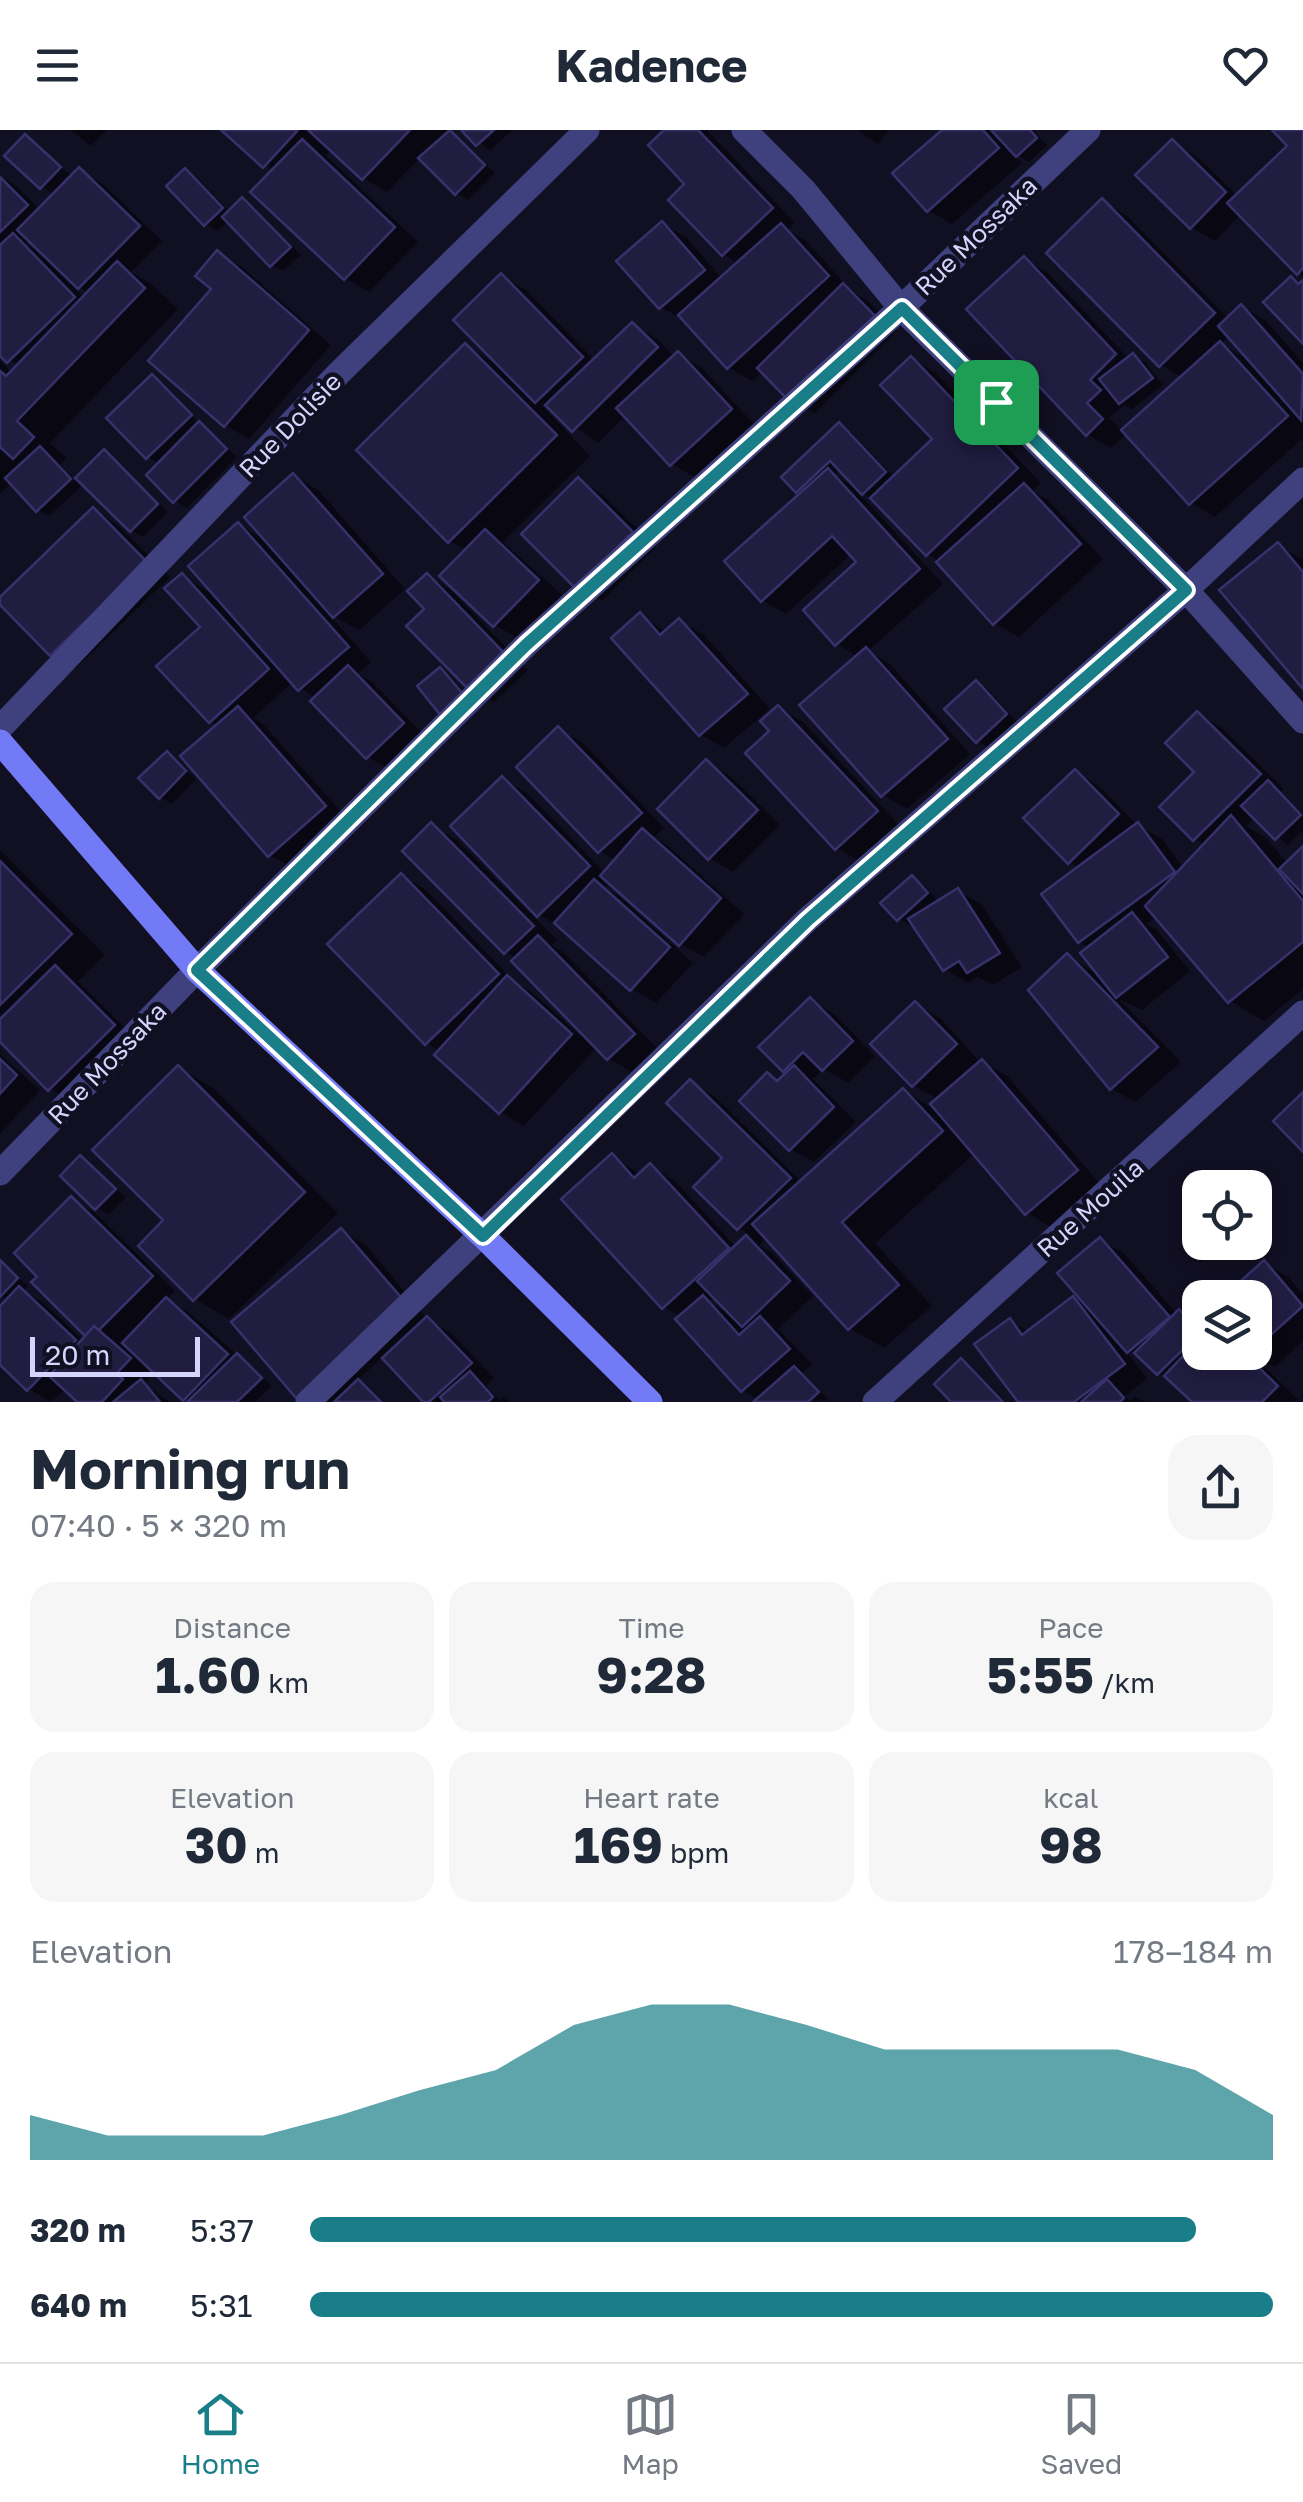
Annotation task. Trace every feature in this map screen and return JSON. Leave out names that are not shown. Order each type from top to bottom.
[{"type":"street","name":"Rue Dolisie","points":[[0,728],[338,374],[587,130]]},
{"type":"street","points":[[744,130],[803,189],[902,308],[1186,590],[1303,721]]},
{"type":"street","name":"Rue Mossaka","points":[[0,1174],[197,970],[526,645],[902,308],[1088,130]]},
{"type":"street","points":[[308,1402],[808,920],[1186,590],[1303,480]]},
{"type":"street","points":[[0,742],[197,970],[483,1236],[650,1402]]},
{"type":"street","name":"Rue Mouila","points":[[876,1402],[1303,1014]]},
{"type":"building","points":[[221,130],[298,130],[263,168]]},
{"type":"building","points":[[308,130],[410,130],[362,180]]},
{"type":"building","points":[[450,130],[485,165],[455,195],[418,158]]},
{"type":"building","points":[[461,130],[494,130],[476,146]]},
{"type":"building","points":[[664,130],[698,130],[773,208],[722,256],[668,200],[684,184],[648,145]]},
{"type":"building","points":[[942,130],[983,130],[999,148],[927,212],[892,173]]},
{"type":"building","points":[[991,130],[1030,130],[1037,138],[1016,157]]},
{"type":"building","points":[[1272,130],[1303,130],[1303,268],[1297,275],[1227,203],[1287,146]]},
{"type":"building","points":[[25,134],[61,167],[40,189],[4,156]]},
{"type":"building","points":[[302,139],[395,227],[344,280],[250,192]]},
{"type":"building","points":[[1172,139],[1226,192],[1190,229],[1135,175]]},
{"type":"building","points":[[79,167],[140,226],[78,289],[17,230]]},
{"type":"building","points":[[185,168],[223,208],[204,226],[166,186]]},
{"type":"building","points":[[0,177],[28,205],[0,232]]},
{"type":"building","points":[[242,197],[291,247],[270,267],[222,217]]},
{"type":"building","points":[[1102,198],[1215,313],[1159,367],[1046,253]]},
{"type":"building","points":[[662,221],[705,270],[659,309],[616,261]]},
{"type":"building","points":[[781,223],[829,276],[727,369],[678,315]]},
{"type":"building","points":[[13,233],[75,297],[7,363],[0,356],[0,245]]},
{"type":"building","points":[[217,250],[309,330],[224,427],[148,361],[211,289],[195,276]]},
{"type":"building","points":[[1024,256],[1116,354],[1090,380],[1101,390],[1087,403],[1103,419],[1086,436],[966,309]]},
{"type":"building","points":[[117,261],[145,288],[17,421],[34,437],[13,459],[0,447],[0,371],[6,376]]},
{"type":"building","points":[[501,273],[583,357],[535,403],[453,320]]},
{"type":"building","points":[[1291,276],[1298,284],[1303,280],[1303,344],[1263,302]]},
{"type":"building","points":[[843,283],[875,316],[789,401],[757,368]]},
{"type":"building","points":[[1241,304],[1303,374],[1301,420],[1218,326]]},
{"type":"building","points":[[632,322],[658,347],[572,432],[545,405]]},
{"type":"building","points":[[1220,341],[1288,416],[1189,505],[1121,430]]},
{"type":"building","points":[[465,343],[557,435],[448,543],[356,450]]},
{"type":"building","points":[[678,351],[732,409],[670,466],[616,408]]},
{"type":"building","points":[[1133,353],[1153,378],[1119,404],[1099,379]]},
{"type":"building","points":[[911,356],[1018,468],[926,556],[870,498],[932,439],[880,385]]},
{"type":"building","points":[[152,374],[192,415],[146,459],[106,418]]},
{"type":"building","points":[[199,421],[227,449],[173,503],[146,475]]},
{"type":"building","points":[[839,422],[886,472],[862,495],[830,461],[796,493],[781,477]]},
{"type":"building","points":[[40,446],[71,479],[36,512],[5,478]]},
{"type":"building","points":[[104,449],[158,504],[130,532],[75,478]]},
{"type":"building","points":[[828,468],[920,569],[835,646],[803,610],[856,562],[832,536],[761,602],[724,561]]},
{"type":"building","points":[[293,473],[383,574],[333,618],[244,517]]},
{"type":"building","points":[[578,477],[633,532],[576,589],[521,534]]},
{"type":"building","points":[[1024,483],[1081,544],[993,625],[936,562]]},
{"type":"building","points":[[93,507],[147,562],[50,656],[0,605],[0,597]]},
{"type":"building","points":[[238,522],[349,647],[298,691],[188,566]]},
{"type":"building","points":[[485,529],[539,580],[493,627],[439,576]]},
{"type":"building","points":[[1278,542],[1303,572],[1303,689],[1219,590]]},
{"type":"building","points":[[182,573],[269,669],[209,723],[156,666],[200,627],[164,588]]},
{"type":"building","points":[[427,573],[506,655],[469,690],[406,626],[424,609],[407,591]]},
{"type":"building","points":[[640,612],[660,635],[679,618],[748,694],[699,736],[611,638]]},
{"type":"building","points":[[866,647],[948,739],[881,797],[799,705]]},
{"type":"building","points":[[348,665],[404,723],[366,759],[310,701]]},
{"type":"building","points":[[440,667],[469,701],[445,721],[417,686]]},
{"type":"building","points":[[976,680],[1007,714],[976,743],[944,709]]},
{"type":"building","points":[[778,705],[878,811],[835,850],[745,753],[769,731],[760,721]]},
{"type":"building","points":[[238,706],[326,806],[268,857],[180,756]]},
{"type":"building","points":[[1197,711],[1261,774],[1193,841],[1159,807],[1194,772],[1165,743]]},
{"type":"building","points":[[558,726],[642,813],[598,853],[516,767]]},
{"type":"building","points":[[167,751],[186,771],[159,799],[138,778]]},
{"type":"building","points":[[706,759],[758,810],[708,860],[657,809]]},
{"type":"building","points":[[1075,769],[1119,814],[1068,864],[1023,818]]},
{"type":"building","points":[[502,776],[590,866],[537,917],[450,826]]},
{"type":"building","points":[[1268,780],[1301,815],[1275,840],[1241,806]]},
{"type":"building","points":[[1231,815],[1303,901],[1303,942],[1228,1003],[1145,906]]},
{"type":"building","points":[[431,822],[534,926],[504,954],[402,851]]},
{"type":"building","points":[[1138,822],[1175,872],[1078,943],[1041,894]]},
{"type":"building","points":[[642,828],[721,898],[679,946],[600,876]]},
{"type":"building","points":[[1303,846],[1303,894],[1279,869]]},
{"type":"building","points":[[0,861],[72,934],[0,1005]]},
{"type":"building","points":[[401,873],[499,974],[425,1045],[327,944]]},
{"type":"building","points":[[912,875],[928,893],[897,921],[880,903]]},
{"type":"building","points":[[594,879],[670,947],[630,991],[554,923]]},
{"type":"building","points":[[958,888],[1000,953],[967,973],[959,961],[943,971],[908,919]]},
{"type":"building","points":[[1132,912],[1168,957],[1116,998],[1080,953]]},
{"type":"building","points":[[538,935],[635,1034],[607,1060],[511,961]]},
{"type":"building","points":[[1067,953],[1158,1047],[1110,1090],[1028,990]]},
{"type":"building","points":[[55,965],[115,1025],[48,1091],[0,1042],[0,1019]]},
{"type":"building","points":[[507,975],[572,1034],[499,1114],[434,1055]]},
{"type":"building","points":[[810,997],[853,1041],[822,1071],[803,1052],[783,1072],[758,1047]]},
{"type":"building","points":[[915,1001],[957,1044],[912,1087],[870,1044]]},
{"type":"building","points":[[0,1059],[17,1075],[0,1094]]},
{"type":"building","points":[[982,1059],[1078,1170],[1025,1215],[930,1104]]},
{"type":"building","points":[[178,1065],[305,1192],[193,1301],[138,1246],[163,1220],[92,1150]]},
{"type":"building","points":[[794,1065],[834,1107],[789,1151],[739,1101],[767,1072],[777,1081]]},
{"type":"building","points":[[690,1079],[791,1178],[737,1230],[693,1187],[722,1158],[666,1103]]},
{"type":"building","points":[[903,1088],[943,1131],[842,1222],[899,1285],[848,1330],[752,1224]]},
{"type":"building","points":[[1303,1092],[1303,1152],[1273,1121]]},
{"type":"building","points":[[612,1153],[634,1178],[650,1163],[729,1248],[662,1309],[561,1199]]},
{"type":"building","points":[[80,1155],[116,1189],[95,1210],[60,1176]]},
{"type":"building","points":[[71,1196],[153,1276],[89,1340],[31,1282],[37,1277],[14,1253]]},
{"type":"building","points":[[341,1228],[406,1303],[296,1398],[231,1322]]},
{"type":"building","points":[[746,1235],[790,1281],[742,1327],[697,1281]]},
{"type":"building","points":[[1100,1237],[1170,1317],[1127,1353],[1057,1273]]},
{"type":"building","points":[[0,1260],[18,1278],[0,1297]]},
{"type":"building","points":[[1264,1260],[1303,1306],[1272,1334],[1272,1280],[1242,1280]]},
{"type":"building","points":[[19,1286],[76,1340],[27,1391],[0,1365],[0,1306]]},
{"type":"building","points":[[703,1295],[739,1335],[760,1316],[790,1349],[741,1392],[675,1319]]},
{"type":"building","points":[[1073,1296],[1125,1364],[1074,1402],[1018,1402],[974,1344],[1010,1318],[1022,1335]]},
{"type":"building","points":[[166,1297],[228,1354],[183,1401],[122,1343]]},
{"type":"building","points":[[1179,1309],[1182,1351],[1157,1375],[1134,1353]]},
{"type":"building","points":[[427,1316],[472,1363],[429,1402],[423,1402],[382,1358]]},
{"type":"building","points":[[94,1326],[131,1358],[116,1374],[123,1379],[102,1402],[77,1402],[49,1376]]},
{"type":"building","points":[[237,1353],[262,1378],[237,1402],[187,1402]]},
{"type":"building","points":[[1182,1357],[1182,1370],[1262,1370],[1278,1386],[1262,1402],[1192,1402],[1164,1376]]},
{"type":"building","points":[[961,1358],[1003,1402],[951,1402],[934,1384]]},
{"type":"building","points":[[794,1366],[819,1392],[808,1402],[753,1402]]},
{"type":"building","points":[[470,1371],[493,1397],[488,1402],[444,1402],[440,1397]]},
{"type":"building","points":[[141,1379],[160,1402],[113,1402]]},
{"type":"building","points":[[358,1379],[381,1402],[334,1402]]},
{"type":"building","points":[[1107,1379],[1124,1398],[1120,1402],[1081,1402]]},
{"type":"route","points":[[902,308],[996,402],[1186,590],[808,920],[483,1236],[197,970],[526,645],[902,308]]}]
